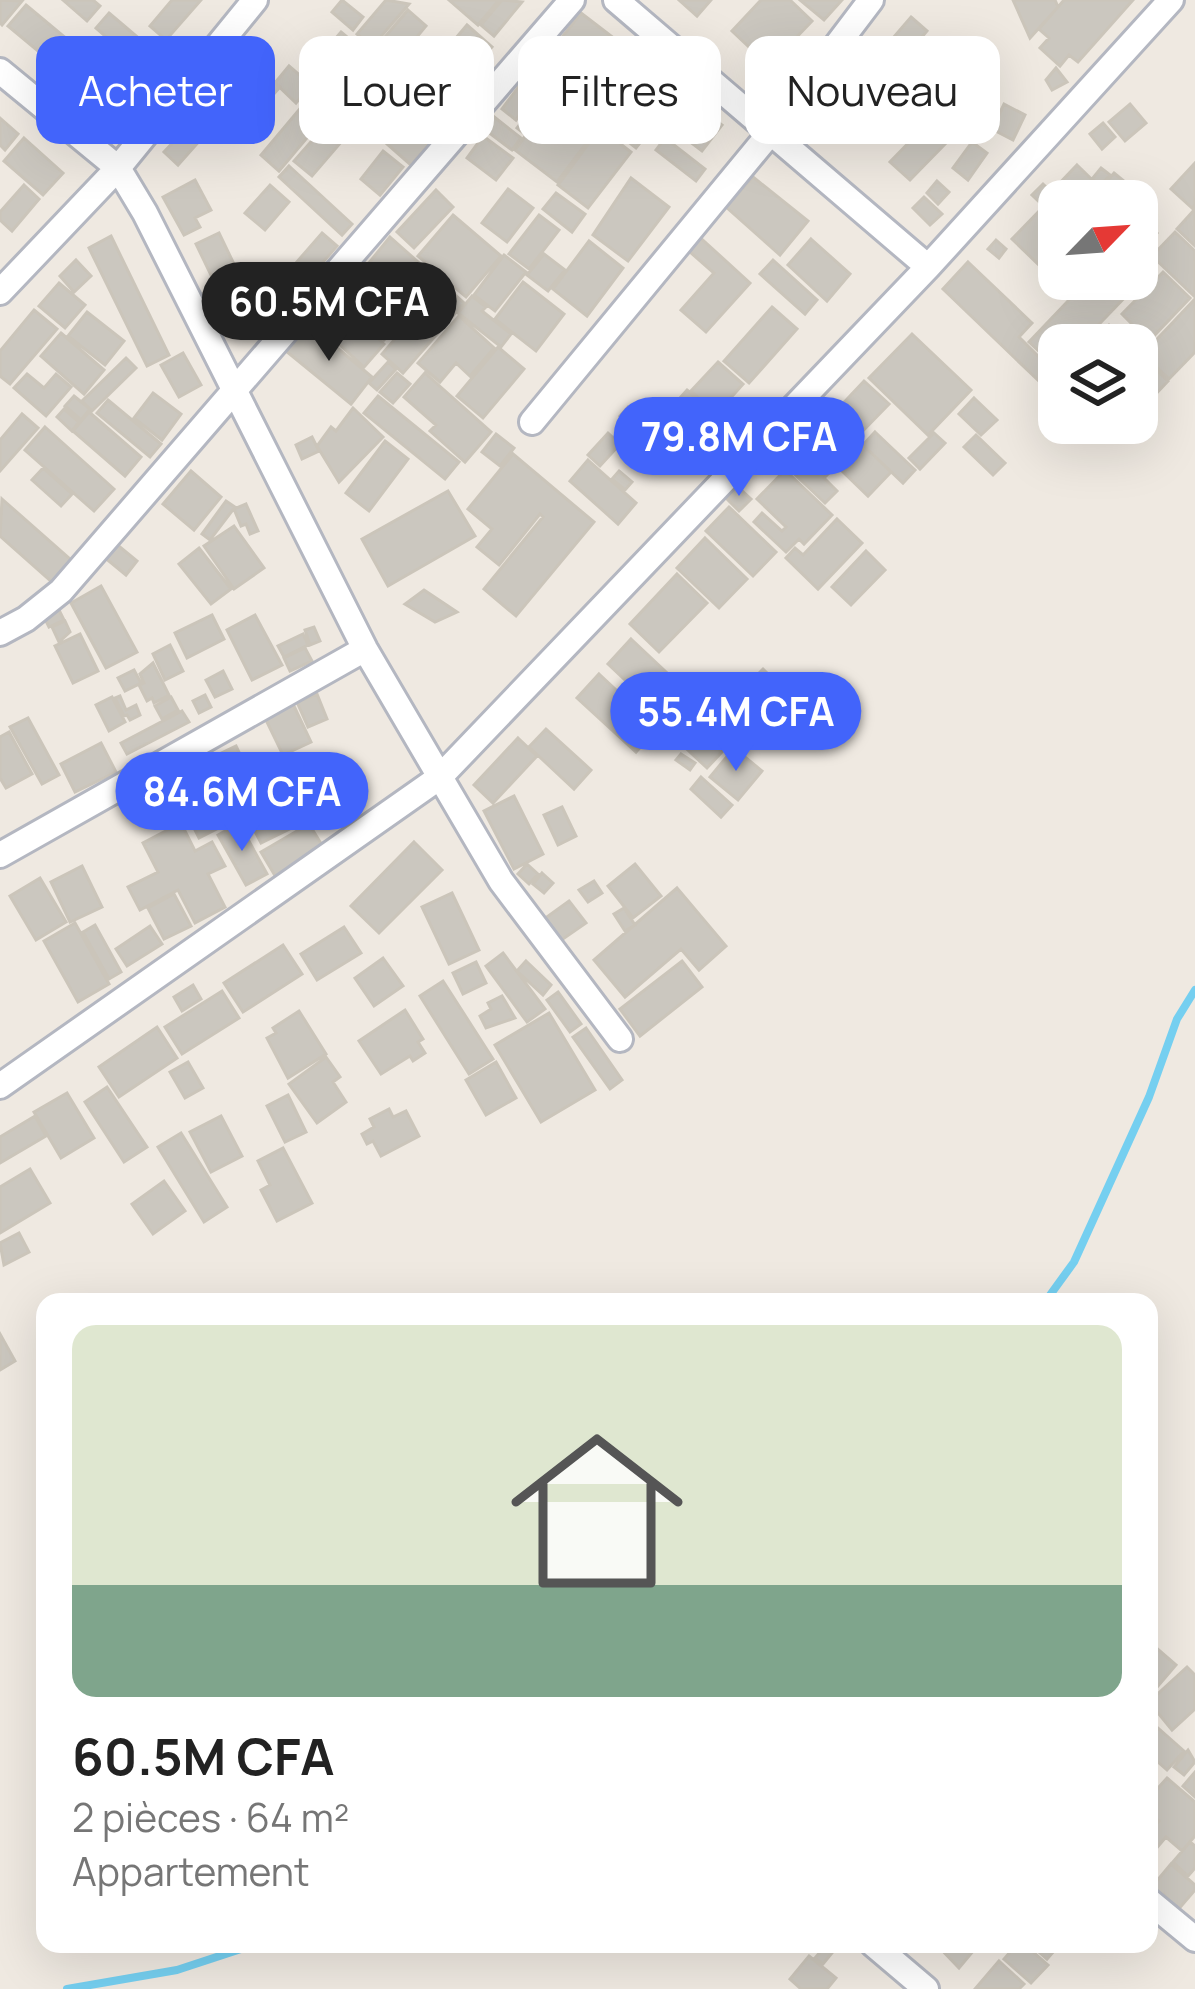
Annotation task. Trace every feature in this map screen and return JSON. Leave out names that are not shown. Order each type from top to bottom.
[{"type":"street","points":[[0,292],[118,168],[255,0]]},
{"type":"street","points":[[0,633],[26,620],[61,591],[572,0]]},
{"type":"street","points":[[616,0],[745,110]]},
{"type":"street","points":[[844,36],[871,0]]},
{"type":"street","points":[[0,1086],[440,777],[928,267],[1171,0]]},
{"type":"street","points":[[0,71],[118,168],[365,650],[501,881],[620,1039]]},
{"type":"street","points":[[532,422],[761,144]]},
{"type":"street","points":[[785,144],[928,267]]},
{"type":"street","points":[[0,855],[365,650]]},
{"type":"street","points":[[1158,1908],[1195,1939]]},
{"type":"street","points":[[884,1953],[926,1989]]},
{"type":"building","points":[[0,0],[22,1],[2,25],[0,23]]},
{"type":"building","points":[[63,0],[93,0],[100,6],[87,21]]},
{"type":"building","points":[[172,0],[201,0],[170,36],[161,36],[150,26]]},
{"type":"building","points":[[342,0],[363,17],[353,30],[332,12]]},
{"type":"building","points":[[386,0],[409,4],[381,36],[357,34]]},
{"type":"building","points":[[449,0],[499,0],[478,25]]},
{"type":"building","points":[[502,0],[522,2],[494,36],[481,25]]},
{"type":"building","points":[[679,0],[711,0],[697,16]]},
{"type":"building","points":[[761,0],[790,0],[812,21],[798,36],[745,36],[745,43],[732,31]]},
{"type":"building","points":[[800,0],[842,0],[824,20]]},
{"type":"building","points":[[1013,0],[1055,0],[1058,7],[1030,38]]},
{"type":"building","points":[[1064,0],[1133,0],[1078,62],[1069,55],[1060,66],[1040,48],[1049,38],[1039,29]]},
{"type":"building","points":[[26,5],[63,36],[36,36],[36,49],[8,26]]},
{"type":"building","points":[[408,10],[426,26],[418,36],[386,36]]},
{"type":"building","points":[[109,13],[136,36],[105,36],[96,28]]},
{"type":"building","points":[[581,13],[611,36],[563,36]]},
{"type":"building","points":[[911,17],[927,31],[923,36],[895,36]]},
{"type":"building","points":[[467,25],[480,36],[458,36]]},
{"type":"building","points":[[289,66],[299,75],[299,99],[296,103],[275,83]]},
{"type":"building","points":[[1056,68],[1067,82],[1052,90],[1046,80]]},
{"type":"building","points":[[518,88],[516,120],[502,109]]},
{"type":"building","points":[[1004,104],[1025,115],[1013,140],[1000,133]]},
{"type":"building","points":[[1130,104],[1146,123],[1125,141],[1109,122]]},
{"type":"building","points":[[299,110],[302,144],[279,171],[261,155],[275,144]]},
{"type":"building","points":[[494,117],[518,136],[512,150],[494,136]]},
{"type":"building","points":[[0,118],[18,134],[5,150],[0,145]]},
{"type":"building","points":[[1103,123],[1115,137],[1102,149],[1090,134]]},
{"type":"building","points":[[24,138],[63,173],[43,195],[4,161]]},
{"type":"building","points":[[172,144],[197,144],[178,165],[164,152]]},
{"type":"building","points":[[309,144],[340,144],[312,176],[294,161]]},
{"type":"building","points":[[387,144],[427,144],[411,165]]},
{"type":"building","points":[[477,144],[494,144],[513,158],[496,180],[467,158]]},
{"type":"building","points":[[519,144],[586,144],[557,182],[515,150]]},
{"type":"building","points":[[588,144],[621,144],[631,152],[588,208],[558,185]]},
{"type":"building","points":[[660,144],[673,144],[705,169],[696,181],[656,150]]},
{"type":"building","points":[[908,144],[945,144],[910,180],[890,162]]},
{"type":"building","points":[[971,144],[987,153],[968,180],[953,168]]},
{"type":"building","points":[[383,151],[403,167],[380,195],[361,179]]},
{"type":"building","points":[[1195,163],[1195,205],[1192,208],[1171,189]]},
{"type":"building","points":[[1077,165],[1092,180],[1063,180]]},
{"type":"building","points":[[289,166],[352,224],[342,235],[279,177]]},
{"type":"building","points":[[1101,168],[1110,175],[1105,180],[1092,179]]},
{"type":"building","points":[[753,177],[808,221],[780,255],[726,207]]},
{"type":"building","points":[[631,178],[669,207],[628,261],[593,235]]},
{"type":"building","points":[[195,180],[211,210],[195,218],[200,227],[184,235],[163,197]]},
{"type":"building","points":[[937,181],[949,192],[938,204],[927,193]]},
{"type":"building","points":[[24,185],[39,199],[12,231],[0,220],[0,212]]},
{"type":"building","points":[[270,185],[289,202],[265,230],[245,213]]},
{"type":"building","points":[[508,189],[533,208],[507,242],[482,223]]},
{"type":"building","points":[[436,190],[453,207],[414,248],[397,232]]},
{"type":"building","points":[[556,193],[585,214],[572,232],[543,209]]},
{"type":"building","points":[[924,197],[942,214],[930,225],[913,208]]},
{"type":"building","points":[[1195,209],[1195,246],[1177,229]]},
{"type":"building","points":[[1038,212],[1038,264],[1012,239]]},
{"type":"building","points":[[453,215],[501,256],[466,297],[418,256]]},
{"type":"building","points":[[539,215],[559,230],[529,269],[509,254]]},
{"type":"building","points":[[694,232],[750,283],[706,332],[681,310],[714,273],[682,245]]},
{"type":"building","points":[[1175,232],[1195,251],[1195,297],[1158,262],[1158,250]]},
{"type":"building","points":[[219,233],[260,318],[237,329],[196,244]]},
{"type":"building","points":[[322,233],[337,246],[291,299],[276,286]]},
{"type":"building","points":[[111,236],[169,355],[147,366],[89,248]]},
{"type":"building","points":[[390,237],[464,303],[403,373],[382,354],[420,310],[368,264]]},
{"type":"building","points":[[811,239],[850,274],[827,301],[788,265]]},
{"type":"building","points":[[996,240],[1006,249],[999,258],[988,249]]},
{"type":"building","points":[[589,241],[623,268],[587,316],[553,289]]},
{"type":"building","points":[[544,254],[565,270],[548,291],[527,275]]},
{"type":"building","points":[[504,255],[526,272],[495,311],[474,295]]},
{"type":"building","points":[[76,260],[91,276],[74,292],[60,276]]},
{"type":"building","points":[[773,260],[817,300],[805,314],[760,274]]},
{"type":"building","points":[[968,262],[1032,323],[1019,337],[1038,356],[1038,380],[943,289]]},
{"type":"building","points":[[366,268],[408,315],[384,340],[338,299]]},
{"type":"building","points":[[1163,272],[1190,298],[1158,332],[1158,324],[1132,324],[1122,314],[1136,300],[1158,300],[1158,277]]},
{"type":"building","points":[[523,282],[564,314],[536,351],[495,319]]},
{"type":"building","points":[[59,283],[85,305],[65,328],[39,306]]},
{"type":"building","points":[[472,296],[486,307],[482,311],[511,334],[501,347],[458,313]]},
{"type":"building","points":[[1195,299],[1195,352],[1169,379],[1158,368],[1158,338]]},
{"type":"building","points":[[1069,300],[1122,300],[1099,324],[1046,324]]},
{"type":"building","points":[[338,302],[384,344],[364,367],[317,324]]},
{"type":"building","points":[[772,307],[797,329],[749,383],[724,361]]},
{"type":"building","points":[[34,310],[57,329],[10,384],[0,376],[0,351]]},
{"type":"building","points":[[87,312],[124,341],[105,365],[68,336]]},
{"type":"building","points":[[459,316],[494,348],[470,376],[456,363],[440,382],[418,363]]},
{"type":"building","points":[[309,324],[372,377],[351,404],[286,351]]},
{"type":"building","points":[[61,333],[104,370],[84,394],[41,356]]},
{"type":"building","points":[[912,334],[971,390],[928,435],[869,378]]},
{"type":"building","points":[[498,347],[524,369],[483,418],[457,396]]},
{"type":"building","points":[[183,353],[201,385],[179,397],[161,365]]},
{"type":"building","points":[[126,358],[136,368],[92,411],[82,401]]},
{"type":"building","points":[[388,362],[396,369],[377,390],[369,383]]},
{"type":"building","points":[[718,362],[743,384],[716,414],[691,391]]},
{"type":"building","points":[[1158,371],[1168,381],[1158,392]]},
{"type":"building","points":[[397,373],[410,384],[393,403],[380,392]]},
{"type":"building","points":[[425,373],[491,432],[465,462],[430,431],[436,425],[404,397]]},
{"type":"building","points":[[27,374],[44,388],[56,374],[71,387],[46,416],[14,388]]},
{"type":"building","points":[[864,381],[889,404],[858,436],[834,413]]},
{"type":"building","points":[[687,390],[712,412],[684,444],[652,417],[665,402],[671,408]]},
{"type":"building","points":[[153,393],[181,414],[162,440],[134,418]]},
{"type":"building","points":[[74,396],[90,409],[81,420],[65,406]]},
{"type":"building","points":[[378,396],[459,462],[445,479],[364,413]]},
{"type":"building","points":[[974,398],[997,420],[981,435],[959,414]]},
{"type":"building","points":[[108,400],[161,444],[150,457],[97,413]]},
{"type":"building","points":[[628,407],[636,414],[641,409],[680,443],[660,466],[620,429],[627,422],[620,416]]},
{"type":"building","points":[[353,408],[383,437],[339,482],[317,446]]},
{"type":"building","points":[[64,409],[79,422],[72,431],[57,417]]},
{"type":"building","points":[[89,412],[141,457],[125,476],[73,431]]},
{"type":"building","points":[[22,414],[38,428],[0,471],[0,440]]},
{"type":"building","points":[[831,414],[891,472],[868,496],[808,438]]},
{"type":"building","points":[[45,427],[114,489],[94,511],[25,450]]},
{"type":"building","points":[[875,432],[915,470],[903,483],[863,445]]},
{"type":"building","points":[[608,433],[620,444],[600,466],[588,455]]},
{"type":"building","points":[[934,433],[945,443],[920,469],[909,458]]},
{"type":"building","points":[[496,434],[514,448],[500,466],[482,452]]},
{"type":"building","points":[[976,435],[1005,463],[993,475],[964,447]]},
{"type":"building","points":[[312,437],[319,451],[302,459],[296,445]]},
{"type":"building","points":[[385,441],[408,459],[369,511],[346,493]]},
{"type":"building","points":[[682,447],[695,458],[686,469],[673,457]]},
{"type":"building","points":[[804,447],[830,472],[824,478],[837,491],[825,503],[786,466]]},
{"type":"building","points":[[513,454],[594,522],[516,616],[484,589],[543,517],[540,514],[499,565],[477,547],[492,529],[468,509]]},
{"type":"building","points":[[588,460],[636,503],[618,524],[570,481]]},
{"type":"building","points":[[43,468],[72,494],[61,506],[32,480]]},
{"type":"building","points":[[785,470],[832,515],[804,544],[799,539],[786,552],[754,522],[762,513],[782,531],[786,527],[757,499]]},
{"type":"building","points":[[191,471],[221,497],[194,530],[163,504]]},
{"type":"building","points":[[619,471],[632,482],[625,490],[612,479]]},
{"type":"building","points":[[738,487],[751,499],[739,511],[727,499]]},
{"type":"building","points":[[448,491],[475,536],[388,586],[362,539]]},
{"type":"building","points":[[2,499],[71,560],[52,582],[0,536]]},
{"type":"building","points":[[226,501],[235,507],[210,540],[202,534]]},
{"type":"building","points":[[246,504],[258,531],[250,534],[234,509]]},
{"type":"building","points":[[729,507],[776,552],[753,576],[706,531]]},
{"type":"building","points":[[837,519],[862,543],[818,589],[786,558],[795,548],[803,555]]},
{"type":"building","points":[[234,526],[264,568],[234,589],[204,546]]},
{"type":"building","points":[[705,538],[747,579],[719,608],[677,568]]},
{"type":"building","points":[[115,543],[137,561],[126,575],[104,557]]},
{"type":"building","points":[[199,548],[231,589],[211,604],[179,564]]},
{"type":"building","points":[[866,551],[885,570],[851,605],[832,587]]},
{"type":"building","points":[[677,574],[707,603],[659,652],[630,624]]},
{"type":"building","points":[[101,586],[137,652],[106,668],[71,603]]},
{"type":"building","points":[[424,590],[457,612],[435,622],[405,604]]},
{"type":"building","points":[[57,606],[64,620],[49,627],[42,613]]},
{"type":"building","points":[[212,615],[224,639],[187,658],[175,633]]},
{"type":"building","points":[[255,615],[282,665],[252,680],[227,630]]},
{"type":"building","points":[[65,621],[70,632],[59,642],[52,627]]},
{"type":"building","points":[[314,627],[320,641],[310,645],[305,630]]},
{"type":"building","points":[[80,634],[98,671],[73,683],[55,646]]},
{"type":"building","points":[[303,634],[308,645],[284,657],[278,646]]},
{"type":"building","points":[[631,639],[698,702],[675,727],[608,664]]},
{"type":"building","points":[[170,645],[183,671],[165,680],[153,654]]},
{"type":"building","points":[[305,648],[312,661],[290,671],[284,658]]},
{"type":"building","points":[[153,663],[169,695],[154,703],[152,698],[147,701],[139,685],[144,683],[140,674]]},
{"type":"building","points":[[763,669],[785,691],[762,713],[741,691]]},
{"type":"building","points":[[134,670],[141,683],[125,691],[118,678]]},
{"type":"building","points":[[223,671],[232,689],[215,697],[206,680]]},
{"type":"building","points":[[599,674],[657,728],[636,752],[577,698]]},
{"type":"building","points":[[317,694],[327,719],[308,727],[297,702]]},
{"type":"building","points":[[205,695],[211,707],[199,713],[193,701]]},
{"type":"building","points":[[120,696],[126,710],[136,705],[140,715],[130,720],[124,716],[115,698]]},
{"type":"building","points":[[112,697],[125,722],[109,731],[96,705]]},
{"type":"building","points":[[171,697],[178,710],[162,719],[155,706]]},
{"type":"building","points":[[729,703],[761,725],[751,740],[719,718]]},
{"type":"building","points":[[293,704],[311,742],[283,755],[265,718]]},
{"type":"building","points":[[702,709],[734,739],[707,768],[675,738]]},
{"type":"building","points":[[182,711],[189,722],[127,754],[121,743]]},
{"type":"building","points":[[28,718],[59,775],[42,784],[10,727]]},
{"type":"building","points":[[546,729],[591,770],[574,789],[529,747]]},
{"type":"building","points":[[9,732],[32,774],[6,788],[0,778],[0,737]]},
{"type":"building","points":[[518,738],[537,756],[493,803],[474,785]]},
{"type":"building","points":[[101,743],[116,772],[75,792],[61,764]]},
{"type":"building","points":[[236,746],[248,771],[221,784],[209,759]]},
{"type":"building","points":[[734,748],[762,771],[738,800],[710,777]]},
{"type":"building","points":[[681,754],[695,763],[690,770],[676,760]]},
{"type":"building","points":[[206,769],[219,793],[225,789],[240,817],[199,838],[186,812],[163,824],[149,798]]},
{"type":"building","points":[[274,775],[284,795],[258,808],[248,788]]},
{"type":"building","points":[[701,777],[732,805],[721,817],[691,789]]},
{"type":"building","points":[[236,778],[249,804],[240,808],[227,783]]},
{"type":"building","points":[[303,794],[314,817],[261,843],[249,820]]},
{"type":"building","points":[[514,796],[543,854],[514,869],[484,811]]},
{"type":"building","points":[[562,807],[576,836],[558,845],[544,815]]},
{"type":"building","points":[[181,823],[195,851],[212,842],[225,866],[208,874],[225,907],[195,923],[178,890],[140,910],[128,887],[158,872],[143,843]]},
{"type":"building","points":[[239,823],[267,874],[246,885],[218,835]]},
{"type":"building","points":[[309,824],[325,850],[277,879],[261,852]]},
{"type":"building","points":[[414,842],[442,870],[379,933],[351,906]]},
{"type":"building","points":[[527,864],[538,874],[529,884],[518,874]]},
{"type":"building","points":[[635,864],[661,896],[633,918],[608,886]]},
{"type":"building","points":[[82,866],[102,907],[70,922],[51,882]]},
{"type":"building","points":[[542,873],[553,883],[544,893],[533,884]]},
{"type":"building","points":[[40,878],[66,922],[36,940],[10,896]]},
{"type":"building","points":[[594,881],[602,893],[588,902],[579,890]]},
{"type":"building","points":[[677,888],[726,946],[699,970],[681,949],[625,997],[594,960]]},
{"type":"building","points":[[452,893],[479,950],[449,964],[422,907]]},
{"type":"building","points":[[174,894],[191,926],[164,939],[148,908]]},
{"type":"building","points":[[569,901],[586,923],[560,941],[544,919]]},
{"type":"building","points":[[624,908],[635,925],[625,931],[614,914]]},
{"type":"building","points":[[75,923],[109,984],[78,1002],[44,941]]},
{"type":"building","points":[[95,925],[121,972],[109,979],[83,932]]},
{"type":"building","points":[[150,926],[162,944],[127,966],[116,949]]},
{"type":"building","points":[[344,927],[361,953],[317,980],[301,954]]},
{"type":"building","points":[[283,945],[302,974],[243,1012],[224,983]]},
{"type":"building","points":[[503,953],[545,1009],[527,1022],[486,966]]},
{"type":"building","points":[[383,958],[403,986],[374,1006],[355,978]]},
{"type":"building","points":[[526,961],[551,985],[543,995],[517,971]]},
{"type":"building","points":[[682,961],[702,987],[640,1036],[620,1009]]},
{"type":"building","points":[[476,962],[486,983],[463,994],[453,973]]},
{"type":"building","points":[[443,981],[493,1059],[469,1074],[420,996]]},
{"type":"building","points":[[193,985],[201,999],[182,1011],[174,997]]},
{"type":"building","points":[[222,991],[239,1018],[182,1054],[165,1027]]},
{"type":"building","points":[[558,992],[581,1024],[570,1032],[547,1000]]},
{"type":"building","points":[[502,996],[515,1018],[486,1028],[480,1016],[491,1009],[488,1003]]},
{"type":"building","points":[[405,1010],[423,1039],[418,1042],[425,1053],[413,1061],[410,1056],[381,1074],[359,1041]]},
{"type":"building","points":[[299,1011],[326,1054],[288,1078],[267,1038],[276,1033],[273,1028]]},
{"type":"building","points":[[549,1013],[595,1090],[541,1122],[495,1045]]},
{"type":"building","points":[[157,1027],[177,1058],[119,1097],[99,1067]]},
{"type":"building","points":[[586,1028],[622,1080],[610,1089],[573,1037]]},
{"type":"building","points":[[326,1057],[340,1077],[333,1082],[346,1102],[317,1123],[289,1084]]},
{"type":"building","points":[[188,1062],[203,1088],[185,1098],[170,1072]]},
{"type":"building","points":[[496,1062],[516,1098],[486,1115],[466,1080]]},
{"type":"building","points":[[107,1087],[147,1147],[124,1162],[85,1102]]},
{"type":"building","points":[[67,1093],[94,1138],[61,1158],[34,1112]]},
{"type":"building","points":[[288,1095],[306,1132],[285,1142],[267,1106]]},
{"type":"building","points":[[389,1109],[393,1117],[406,1111],[419,1136],[381,1156],[373,1141],[367,1144],[362,1134],[374,1127],[370,1119]]},
{"type":"building","points":[[35,1116],[46,1136],[0,1163],[0,1137]]},
{"type":"building","points":[[221,1116],[242,1156],[211,1172],[190,1132]]},
{"type":"building","points":[[181,1133],[227,1207],[204,1222],[158,1147]]},
{"type":"building","points":[[283,1148],[312,1203],[277,1221],[261,1190],[270,1185],[258,1161]]},
{"type":"building","points":[[30,1169],[50,1203],[0,1233],[0,1187]]},
{"type":"building","points":[[164,1181],[185,1211],[153,1234],[132,1204]]},
{"type":"building","points":[[19,1233],[29,1252],[4,1265],[0,1243]]},
{"type":"building","points":[[0,1334],[15,1361],[0,1370]]},
{"type":"building","points":[[1158,1649],[1176,1665],[1158,1686]]},
{"type":"building","points":[[1187,1667],[1195,1675],[1195,1709],[1172,1730],[1158,1713],[1158,1694]]},
{"type":"building","points":[[1158,1728],[1184,1751],[1167,1770],[1158,1762]]},
{"type":"building","points":[[1188,1750],[1195,1762],[1184,1775],[1174,1767]]},
{"type":"building","points":[[1195,1772],[1195,1797],[1183,1786]]},
{"type":"building","points":[[1167,1778],[1195,1802],[1195,1836],[1182,1851],[1166,1837],[1158,1846],[1158,1788]]},
{"type":"building","points":[[1190,1842],[1195,1846],[1195,1868],[1188,1876],[1173,1862]]},
{"type":"building","points":[[1171,1864],[1195,1890],[1176,1912],[1164,1894],[1158,1896],[1158,1879]]},
{"type":"building","points":[[819,1953],[832,1953],[823,1964],[815,1958]]},
{"type":"building","points":[[945,1953],[972,1953],[959,1968]]},
{"type":"building","points":[[1009,1953],[1034,1953],[1048,1965],[1031,1983],[1004,1959]]},
{"type":"building","points":[[809,1956],[836,1978],[827,1989],[801,1989],[790,1979]]},
{"type":"building","points":[[999,1961],[1024,1984],[1019,1989],[975,1989]]},
{"type":"waterway","points":[[1052,1293],[1074,1262],[1149,1097],[1177,1019],[1195,990]]},
{"type":"waterway","points":[[67,1989],[177,1970],[229,1953]]}]
